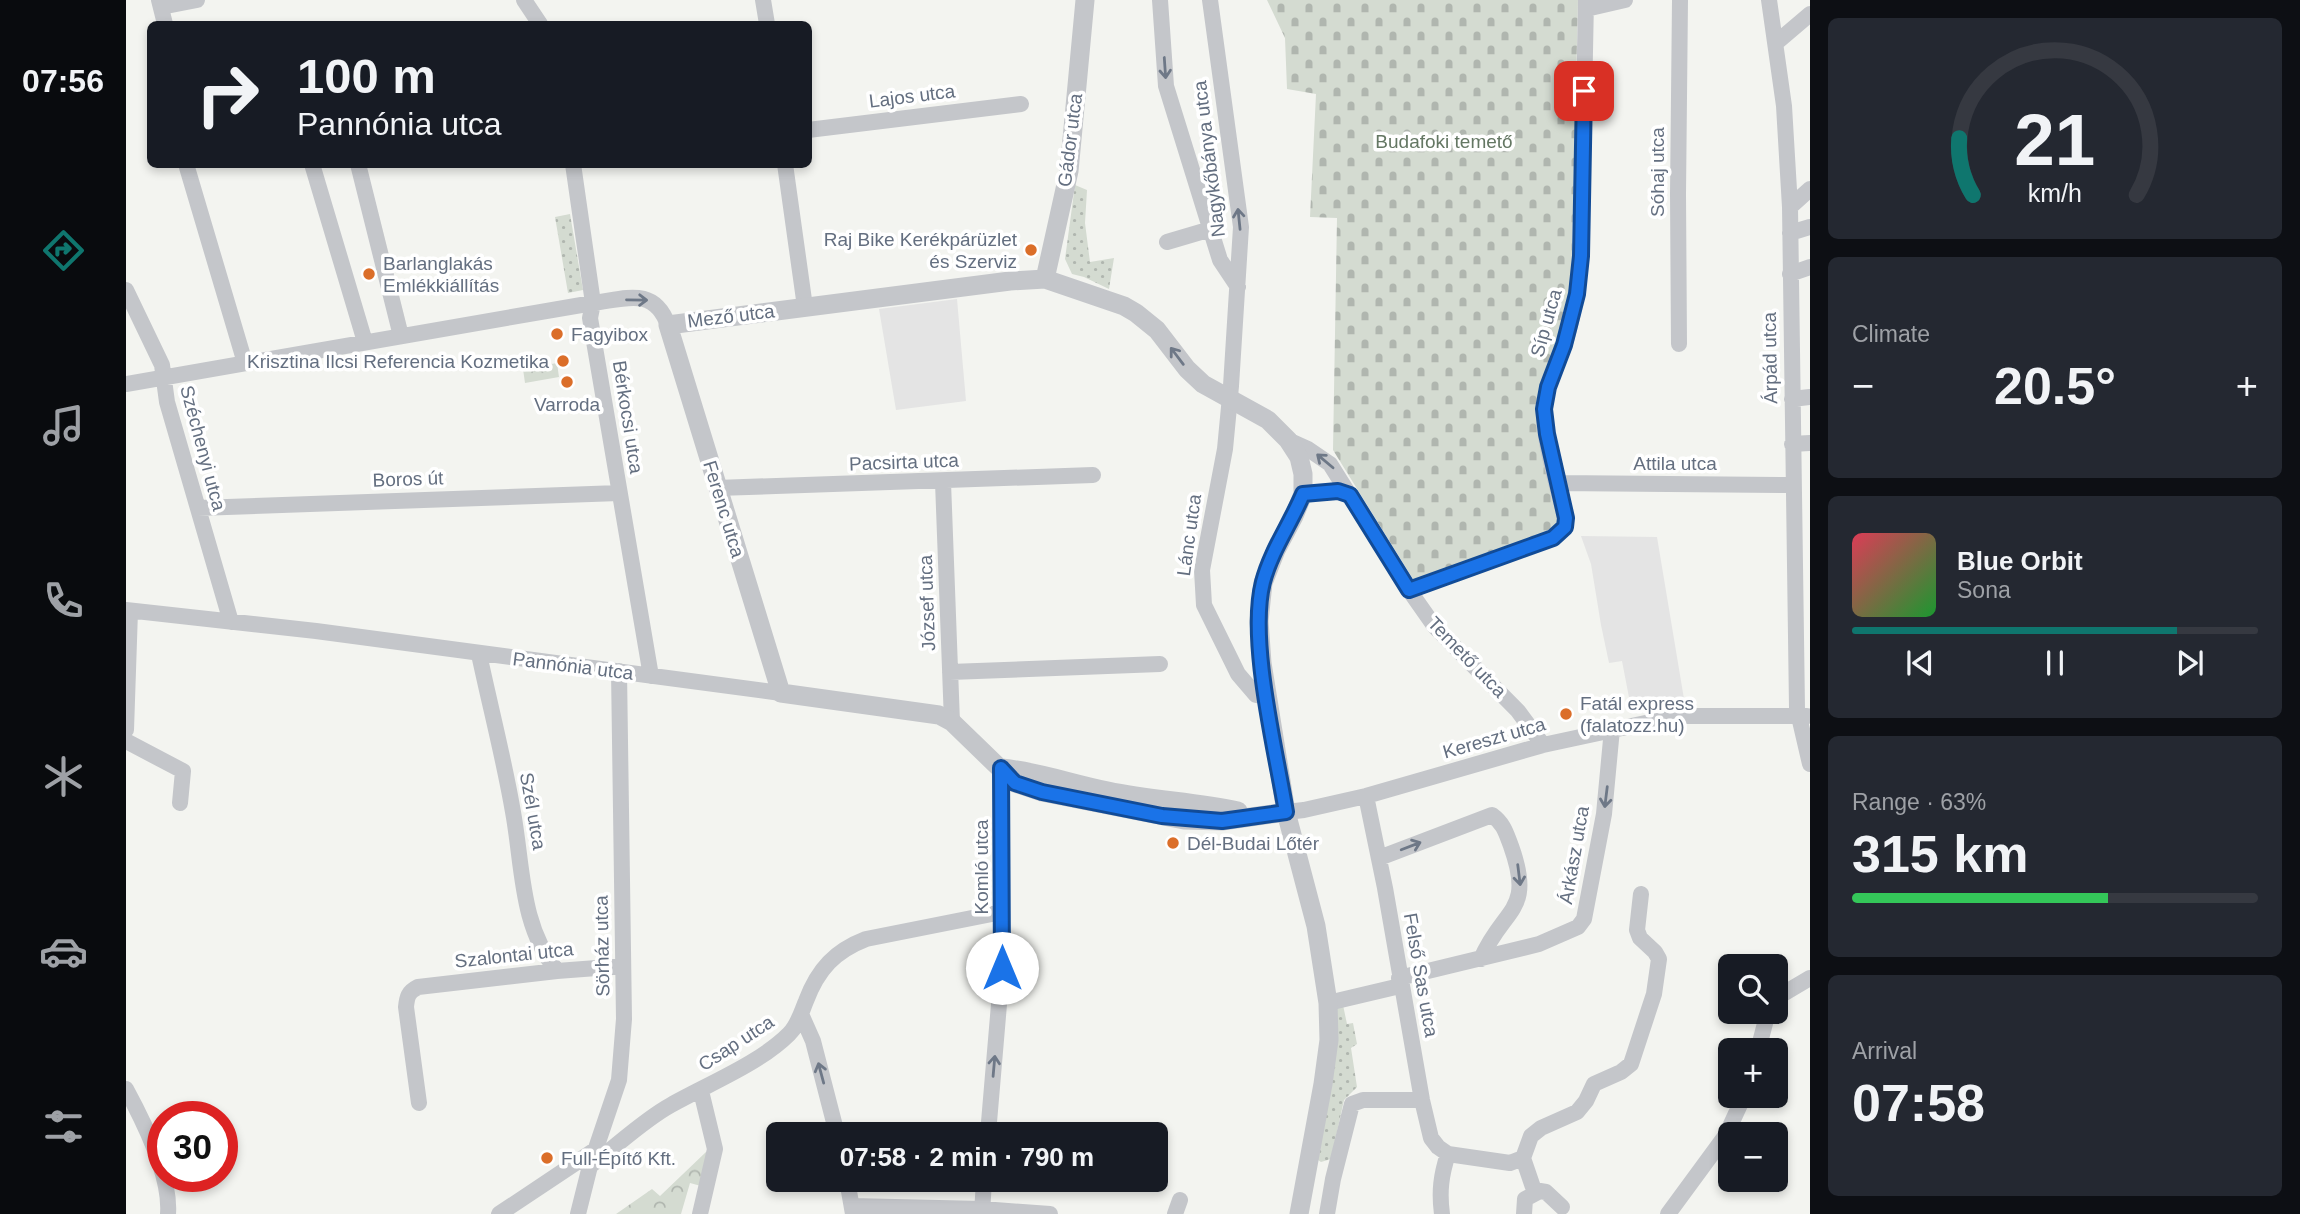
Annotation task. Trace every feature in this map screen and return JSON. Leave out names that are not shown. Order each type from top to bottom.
[{"type":"street","points":[[164,21],[160,4],[198,0]]},
{"type":"street","points":[[524,0],[538,21]]},
{"type":"street","points":[[763,0],[766,21]]},
{"type":"street","name":"Gádor utca","points":[[1045,279],[1069,171],[1086,0]]},
{"type":"street","points":[[1160,0],[1166,86],[1220,260],[1238,287]]},
{"type":"street","name":"Nagykőbánya utca","points":[[1210,0],[1241,227],[1230,397]]},
{"type":"street","points":[[1586,4],[1625,0]]},
{"type":"street","name":"Sóhaj utca","points":[[1679,344],[1680,0]]},
{"type":"street","name":"Árpád utca","points":[[1769,0],[1784,106],[1790,207],[1797,708],[1805,716],[1810,764]]},
{"type":"street","name":"Síp utca","points":[[1409,590],[1553,538],[1565,527],[1566,518],[1544,409],[1548,387],[1564,345],[1577,294],[1581,256],[1586,4]]},
{"type":"street","points":[[1776,43],[1810,14]]},
{"type":"street","name":"Lajos utca","points":[[812,130],[1021,104]]},
{"type":"street","points":[[187,168],[244,363]]},
{"type":"street","points":[[313,168],[365,342]]},
{"type":"street","points":[[359,168],[401,336]]},
{"type":"street","name":"Bérkocsi utca","points":[[574,168],[593,303],[590,318],[651,676]]},
{"type":"street","points":[[786,168],[805,307]]},
{"type":"street","points":[[1790,207],[1810,189]]},
{"type":"street","points":[[1790,233],[1810,226]]},
{"type":"street","points":[[1167,242],[1211,229]]},
{"type":"street","points":[[1790,274],[1810,267]]},
{"type":"street","name":"Mező utca","points":[[126,384],[593,303],[645,297],[657,305],[667,325],[1010,281],[1045,279],[1124,306],[1136,313],[1157,330],[1187,369],[1203,384],[1230,397]]},
{"type":"street","name":"Széchenyi utca","points":[[126,290],[159,356],[167,402],[231,622]]},
{"type":"street","name":"Ferenc utca","points":[[667,325],[781,694]]},
{"type":"street","name":"Temető utca","points":[[1230,397],[1268,421],[1288,440],[1331,464],[1435,627],[1518,711],[1544,745]]},
{"type":"street","name":"Lánc utca","points":[[1230,397],[1225,449],[1202,570],[1204,605],[1238,674],[1256,695],[1267,697]]},
{"type":"street","points":[[1791,399],[1810,397]]},
{"type":"street","points":[[1288,440],[1299,457],[1303,474],[1303,494],[1263,583],[1259,621],[1267,697],[1286,812],[1316,926],[1328,1003],[1327,1058],[1299,1214]]},
{"type":"street","points":[[1792,444],[1810,443]]},
{"type":"street","name":"Pacsirta utca","points":[[717,488],[1093,475]]},
{"type":"street","name":"József utca","points":[[943,482],[952,722]]},
{"type":"street","name":"Attila utca","points":[[1558,483],[1792,485]]},
{"type":"street","points":[[1303,494],[1338,491],[1350,495]]},
{"type":"street","name":"Boros út","points":[[198,508],[619,493]]},
{"type":"street","points":[[126,730],[128,610]]},
{"type":"street","name":"Pannónia utca","points":[[128,610],[619,671],[939,715],[952,722],[1001,768]]},
{"type":"street","name":"Szél utca","points":[[479,654],[513,811],[524,903],[542,950],[557,971]]},
{"type":"street","points":[[950,672],[1160,664]]},
{"type":"street","name":"Sörház utca","points":[[578,1214],[592,1158],[619,1080],[624,1019],[619,671]]},
{"type":"street","name":"Kereszt utca","points":[[1286,812],[1366,796],[1544,745],[1682,716],[1805,716]]},
{"type":"street","name":"Árkász utca","points":[[1328,1003],[1539,944],[1578,927],[1584,919],[1604,814],[1612,729]]},
{"type":"street","points":[[126,741],[183,771],[180,803]]},
{"type":"street","points":[[1001,768],[1025,770],[1074,785],[1144,798],[1256,815],[1286,812]]},
{"type":"street","name":"Komló utca","points":[[989,1122],[1002,968],[1001,768]]},
{"type":"street","name":"Felső Sas utca","points":[[1366,796],[1422,1100],[1431,1138],[1448,1154]]},
{"type":"street","points":[[1379,858],[1492,815],[1503,823],[1520,871],[1520,893],[1514,910],[1490,939],[1481,959]]},
{"type":"street","points":[[1535,1192],[1523,1158],[1531,1136],[1541,1128],[1577,1112],[1594,1084],[1621,1072],[1631,1064],[1654,994],[1659,959],[1640,938],[1637,930],[1641,894]]},
{"type":"street","name":"Csap utca","points":[[499,1214],[592,1158],[671,1104],[701,1091],[774,1046],[795,1027],[812,986],[837,953],[847,946],[866,939],[1002,912]]},
{"type":"street","name":"Szalontai utca","points":[[419,1103],[406,1007],[411,990],[557,971],[623,966]]},
{"type":"street","points":[[1788,991],[1810,978]]},
{"type":"street","points":[[801,1014],[813,1041],[834,1122]]},
{"type":"street","points":[[126,1089],[162,1173],[169,1214]]},
{"type":"street","points":[[700,1214],[715,1149],[701,1091]]},
{"type":"street","points":[[1327,1214],[1349,1108],[1356,1101],[1422,1100]]},
{"type":"street","points":[[1668,1214],[1726,1135],[1738,1108]]},
{"type":"street","points":[[1442,1214],[1439,1193],[1448,1154],[1510,1163],[1523,1158]]},
{"type":"street","points":[[1306,1174],[1333,1179]]},
{"type":"street","points":[[849,1192],[853,1210],[1050,1214]]},
{"type":"street","points":[[982,1212],[983,1192]]},
{"type":"street","points":[[1524,1214],[1525,1199],[1535,1192],[1546,1192],[1562,1207]]},
{"type":"shaded area","points":[[957,299],[966,401],[896,410],[879,309]]},
{"type":"shaded area","points":[[1581,536],[1657,537],[1685,705],[1632,713],[1622,661],[1609,663],[1591,564]]},
{"type":"green space","name":"Budafoki temető","points":[[1267,0],[1578,0],[1571,293],[1546,376],[1561,518],[1536,538],[1475,562],[1421,579],[1413,579],[1333,450],[1337,218],[1310,217],[1316,94],[1287,89],[1285,38]]},
{"type":"green space","points":[[1075,185],[1087,190],[1085,223],[1090,262],[1114,258],[1109,289],[1072,274],[1065,259]]},
{"type":"green space","points":[[570,214],[583,290],[568,293],[555,217]]},
{"type":"green space","points":[[557,363],[559,377],[525,383],[523,369]]},
{"type":"green space","points":[[1343,1005],[1347,1024],[1353,1023],[1357,1044],[1351,1048],[1357,1087],[1344,1100],[1331,1159],[1321,1162],[1318,1160],[1334,1006]]},
{"type":"green space","points":[[706,1152],[709,1156],[701,1186],[690,1183],[681,1214],[616,1214],[652,1189],[660,1196]]},
{"type":"place","name":"Raj Bike Kerékpárüzlet és Szerviz","points":[[1031,250]]},
{"type":"place","name":"Barlanglakás Emlékkiállítás","points":[[369,274]]},
{"type":"place","name":"Fagyibox","points":[[557,334]]},
{"type":"place","name":"Krisztina Ilcsi Referencia Kozmetika","points":[[563,361]]},
{"type":"place","name":"Varroda","points":[[567,382]]},
{"type":"place","name":"Fatál express (falatozz.hu)","points":[[1566,714]]},
{"type":"place","name":"Dél-Budai Lőtér","points":[[1173,843]]},
{"type":"place","name":"Full-Építő Kft.","points":[[547,1158]]},
{"type":"route","points":[[1002,968],[1001,768],[1015,783],[1042,792],[1184,820],[1222,821],[1286,812],[1262,663],[1259,621],[1263,583],[1303,494],[1338,491],[1350,495],[1409,590],[1553,538],[1565,527],[1566,518],[1544,409],[1548,387],[1564,345],[1577,294],[1581,256],[1584,91]]}]
